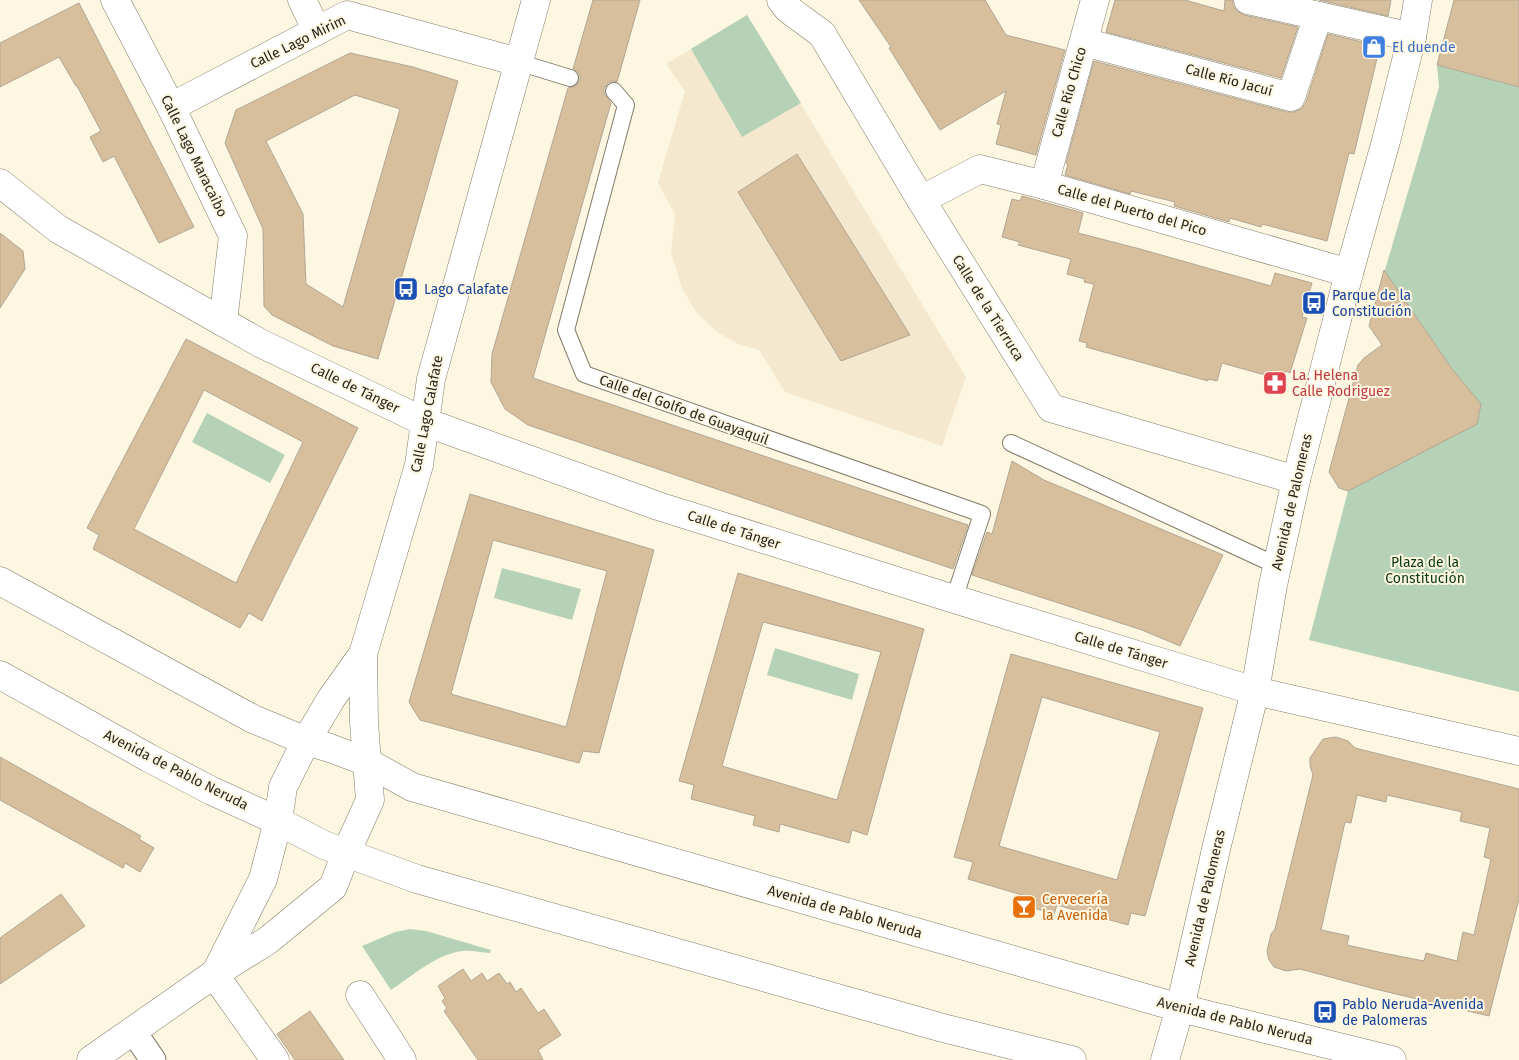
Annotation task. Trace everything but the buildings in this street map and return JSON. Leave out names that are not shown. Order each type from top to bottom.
[{"type":"street","name":"Calle Lago Maracaibo","points":[[115,0],[171,107],[233,236],[223,322]]},
{"type":"street","points":[[302,0],[317,31]]},
{"type":"street","name":"Calle Lago Calafate","points":[[91,1060],[214,974],[267,941],[333,887],[370,800],[364,722],[363,654],[419,465],[431,379],[536,0]]},
{"type":"street","name":"Calle de la Tierruca","points":[[781,0],[788,9],[822,34],[920,200],[1051,408],[1296,480]]},
{"type":"street","name":"Calle Río Chico","points":[[1044,185],[1096,0]]},
{"type":"street","points":[[1248,0],[1412,37]]},
{"type":"street","name":"Avenida de Palomeras","points":[[1165,1060],[1180,1008],[1217,844],[1256,691],[1273,585],[1296,480],[1349,272],[1386,142],[1412,37],[1418,0]]},
{"type":"street","name":"Calle Lago Mirim","points":[[171,107],[347,15],[518,62]]},
{"type":"street","name":"Calle Río Jacuí","points":[[1084,42],[1291,97],[1318,16]]},
{"type":"street","name":"Calle del Puerto del Pico","points":[[920,200],[980,169],[1044,185],[1349,272]]},
{"type":"street","name":"Calle de Tánger","points":[[0,183],[58,229],[260,343],[425,422],[658,506],[1256,691],[1519,752]]},
{"type":"street","name":"Avenida de Pablo Neruda","points":[[0,581],[253,720],[367,762],[412,787],[1180,1008],[1392,1060]]},
{"type":"street","name":"Calle Lago Calafate","points":[[306,741],[331,699],[363,654]]},
{"type":"street","name":"Avenida de Pablo Neruda","points":[[0,676],[212,791],[324,845],[346,853]]},
{"type":"street","points":[[275,1060],[214,974],[263,879],[278,822],[283,787],[306,741]]},
{"type":"street","points":[[346,853],[436,885],[943,1028],[1072,1060]]},
{"type":"street","points":[[360,995],[402,1060]]},
{"type":"street","points":[[132,1031],[152,1060]]},
{"type":"lane","points":[[518,62],[570,78]]},
{"type":"lane","name":"Calle del Golfo de Guayaquil","points":[[614,91],[626,105],[566,330],[584,374],[982,514],[954,599]]},
{"type":"lane","points":[[1011,442],[1278,566]]},
{"type":"shaded area","points":[[747,15],[966,377],[942,446],[785,392],[759,350],[738,344],[717,332],[696,312],[682,288],[671,252],[675,214],[658,183],[685,91],[666,64]]},
{"type":"green space","points":[[747,15],[801,103],[742,137],[691,49]]},
{"type":"green space","name":"Plaza de la Constitución","points":[[1437,65],[1519,87],[1519,692],[1309,640],[1348,491],[1477,423],[1481,404],[1452,369],[1393,283],[1382,280],[1439,87]]},
{"type":"green space","points":[[207,413],[285,455],[270,483],[192,442]]},
{"type":"green space","points":[[502,568],[581,589],[572,620],[494,598]]},
{"type":"green space","points":[[775,648],[859,674],[852,700],[767,675]]},
{"type":"green space","points":[[410,929],[426,931],[491,950],[490,953],[463,951],[444,956],[391,990],[362,946],[395,932]]},
{"type":"place","name":"El duende","points":[[1374,47]]},
{"type":"place","name":"Lago Calafate","points":[[406,289]]},
{"type":"place","name":"Parque de la Constitución","points":[[1314,303]]},
{"type":"place","name":"La. Helena Calle Rodriguez","points":[[1275,383]]},
{"type":"place","name":"Cervecería la Avenida","points":[[1024,907]]},
{"type":"place","name":"Pablo Neruda-Avenida de Palomeras","points":[[1325,1012]]}]
